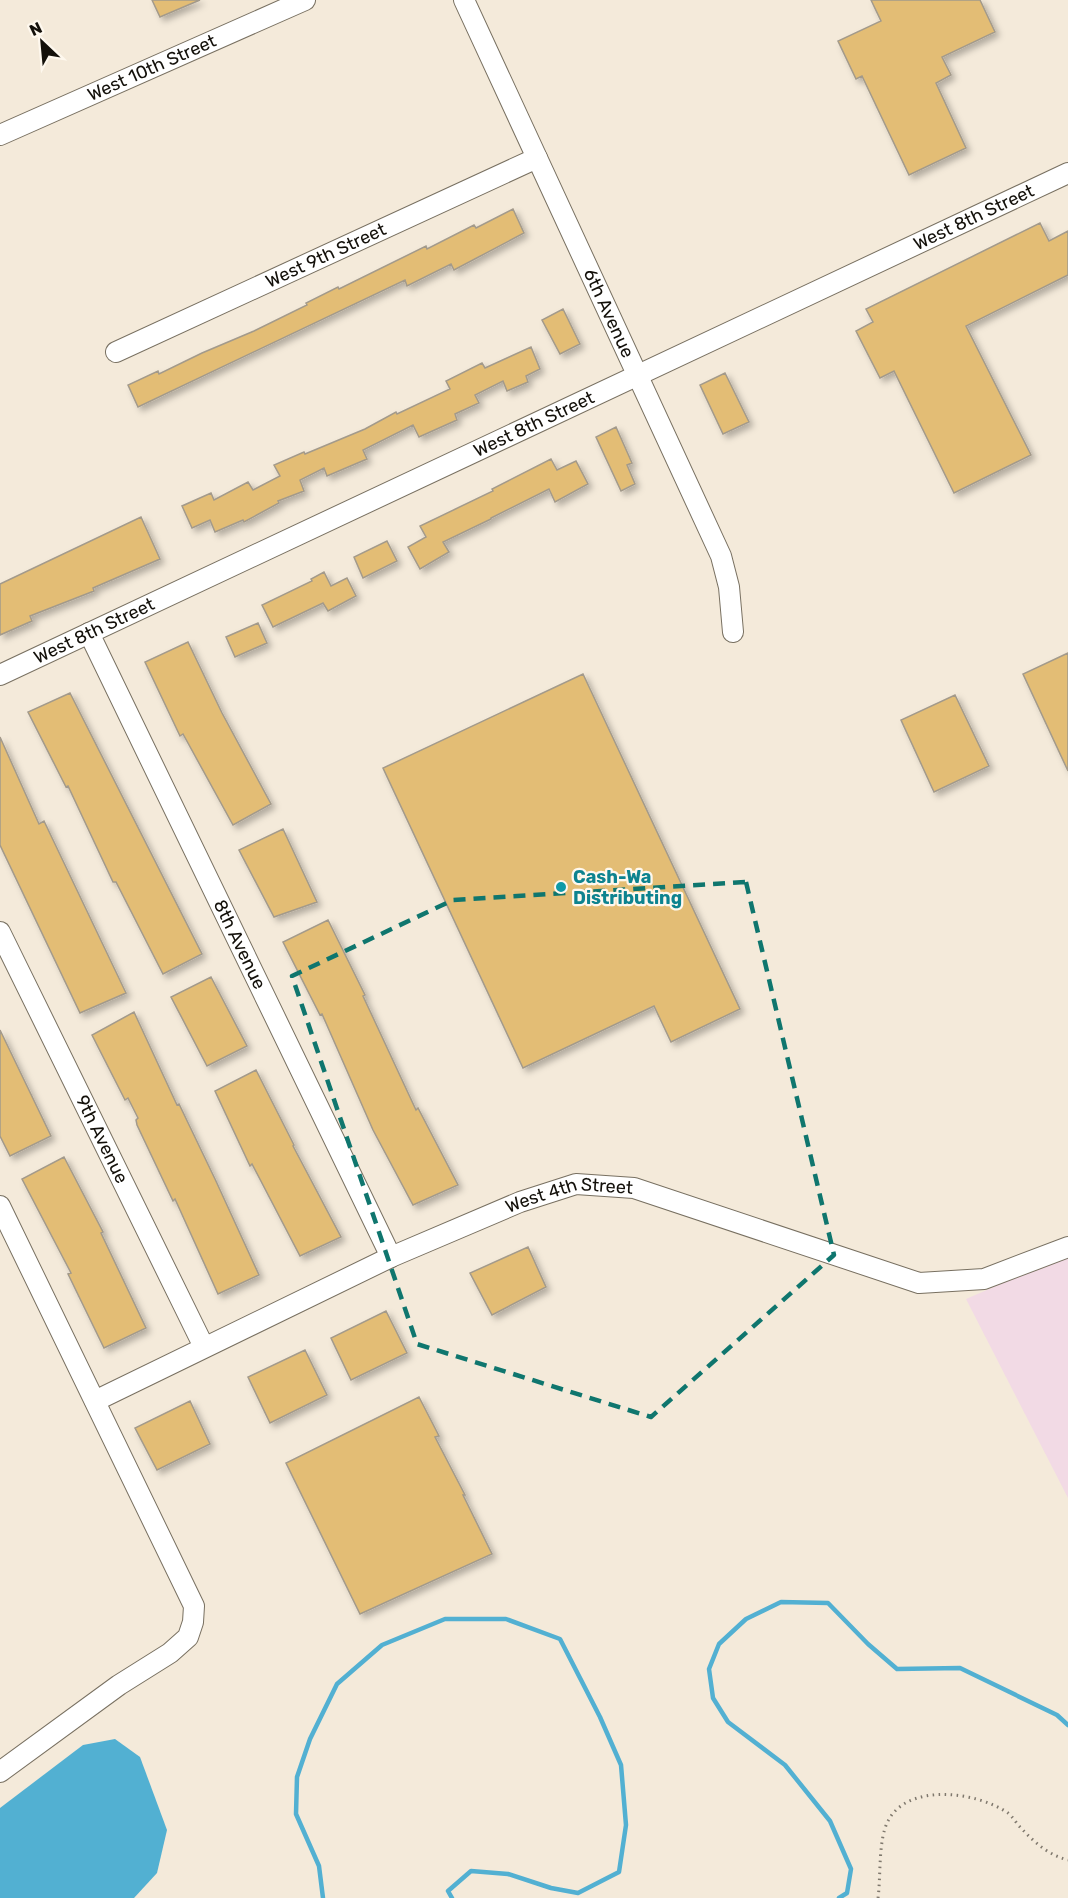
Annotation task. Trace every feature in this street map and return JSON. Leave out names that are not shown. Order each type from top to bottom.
[{"type":"street","name":"West 10th Street","points":[[0,135],[305,0]]},
{"type":"street","name":"6th Avenue","points":[[464,0],[721,556],[729,587],[733,632]]},
{"type":"street","name":"West 9th Street","points":[[116,352],[537,158]]},
{"type":"street","name":"West 8th Street","points":[[0,675],[1068,173]]},
{"type":"street","name":"8th Avenue","points":[[89,633],[391,1257]]},
{"type":"street","name":"9th Avenue","points":[[0,932],[204,1347]]},
{"type":"street","name":"West 4th Street","points":[[95,1401],[391,1257],[520,1202],[576,1184],[634,1188],[919,1283],[984,1279],[1068,1247]]},
{"type":"street","points":[[0,1206],[194,1606],[193,1622],[188,1636],[170,1653],[119,1685],[0,1772]]},
{"type":"path","points":[[878,1898],[881,1847],[888,1821],[902,1806],[923,1796],[945,1793],[966,1796],[991,1805],[1009,1814],[1038,1846],[1058,1858],[1068,1860]]},
{"type":"highlighted area","points":[[746,882],[834,1255],[651,1417],[417,1344],[292,976],[453,900]]},
{"type":"shaded area","points":[[1068,1255],[1068,1498],[966,1299]]},
{"type":"water","points":[[115,1739],[140,1757],[167,1830],[157,1873],[134,1898],[0,1898],[0,1808],[83,1745]]},
{"type":"building","points":[[152,0],[200,0],[160,17]]},
{"type":"building","points":[[871,0],[980,0],[995,32],[942,57],[951,75],[936,83],[966,148],[909,175],[862,76],[856,79],[838,41],[881,21]]},
{"type":"building","points":[[513,209],[524,233],[454,270],[451,264],[407,286],[405,280],[138,407],[128,385],[158,371],[159,374],[254,331],[338,287],[339,289],[426,246],[427,249],[474,225],[476,228]]},
{"type":"building","points":[[1040,223],[1049,241],[1068,231],[1068,275],[966,326],[1031,455],[954,493],[894,371],[880,378],[856,331],[873,322],[866,309]]},
{"type":"building","points":[[563,309],[580,344],[560,354],[542,320]]},
{"type":"building","points":[[531,347],[540,369],[526,376],[528,382],[507,391],[503,381],[475,395],[479,403],[455,414],[457,420],[419,437],[413,425],[363,450],[367,459],[327,476],[324,468],[300,480],[304,491],[278,501],[279,503],[244,522],[243,520],[215,532],[210,520],[192,528],[182,506],[211,493],[214,500],[248,482],[253,490],[280,476],[274,465],[365,429],[396,412],[397,414],[450,389],[446,381],[482,363],[485,368]]},
{"type":"building","points":[[725,373],[749,422],[723,434],[700,385]]},
{"type":"building","points":[[616,427],[632,463],[627,465],[635,484],[621,491],[596,437]]},
{"type":"building","points":[[551,459],[557,470],[576,461],[588,484],[555,502],[549,489],[443,542],[449,552],[420,569],[408,547],[426,537],[420,526],[493,491],[492,489]]},
{"type":"building","points":[[141,517],[160,559],[93,588],[94,591],[30,616],[32,621],[0,635],[0,584]]},
{"type":"building","points":[[387,541],[397,561],[363,578],[354,557]]},
{"type":"building","points":[[324,572],[331,586],[347,578],[356,596],[328,611],[323,603],[273,627],[262,605],[312,581],[311,579]]},
{"type":"building","points":[[258,623],[267,643],[235,657],[226,637]]},
{"type":"building","points":[[188,642],[222,713],[271,804],[233,825],[183,734],[180,736],[145,662]]},
{"type":"building","points":[[1068,653],[1068,771],[1023,674]]},
{"type":"building","name":"Cash-Wa Distributing","points":[[583,674],[740,1009],[671,1042],[654,1006],[523,1068],[383,768]]},
{"type":"building","points":[[70,693],[202,954],[163,974],[116,882],[113,882],[68,786],[66,787],[28,712]]},
{"type":"building","points":[[955,695],[989,766],[934,792],[901,720]]},
{"type":"building","points":[[0,737],[39,824],[44,821],[126,993],[80,1013],[0,845]]},
{"type":"building","points":[[283,829],[317,902],[274,917],[239,850]]},
{"type":"building","points":[[328,920],[365,995],[363,996],[416,1110],[418,1108],[458,1185],[413,1205],[373,1130],[322,1014],[320,1015],[283,942]]},
{"type":"building","points":[[211,977],[247,1046],[207,1066],[171,997]]},
{"type":"building","points":[[134,1012],[259,1275],[218,1294],[175,1199],[173,1201],[137,1125],[138,1118],[128,1098],[125,1100],[92,1035]]},
{"type":"building","points":[[0,1030],[51,1136],[10,1156],[0,1136]]},
{"type":"building","points":[[256,1070],[341,1237],[300,1256],[252,1164],[250,1166],[215,1091]]},
{"type":"building","points":[[64,1157],[103,1232],[101,1233],[146,1328],[104,1348],[68,1274],[71,1273],[22,1179]]},
{"type":"building","points":[[528,1247],[546,1287],[492,1315],[470,1273]]},
{"type":"building","points":[[386,1311],[407,1353],[351,1380],[331,1338]]},
{"type":"building","points":[[305,1350],[327,1395],[270,1423],[248,1377]]},
{"type":"building","points":[[419,1397],[439,1436],[435,1437],[492,1554],[360,1614],[286,1463]]},
{"type":"building","points":[[190,1401],[210,1444],[157,1470],[135,1428]]},
{"type":"waterway","points":[[839,1898],[847,1893],[851,1869],[830,1821],[785,1765],[728,1722],[713,1698],[709,1669],[719,1644],[746,1619],[781,1602],[828,1603],[868,1644],[897,1669],[960,1668],[1057,1715],[1068,1725]]},
{"type":"waterway","points":[[323,1898],[319,1866],[296,1814],[297,1777],[310,1739],[337,1684],[382,1645],[445,1619],[506,1619],[560,1639],[600,1717],[621,1765],[626,1825],[619,1872],[578,1893],[551,1888],[508,1874],[471,1871],[448,1891],[452,1898]]},
{"type":"place","name":"Cash-Wa Distributing","points":[[561,887]]}]
